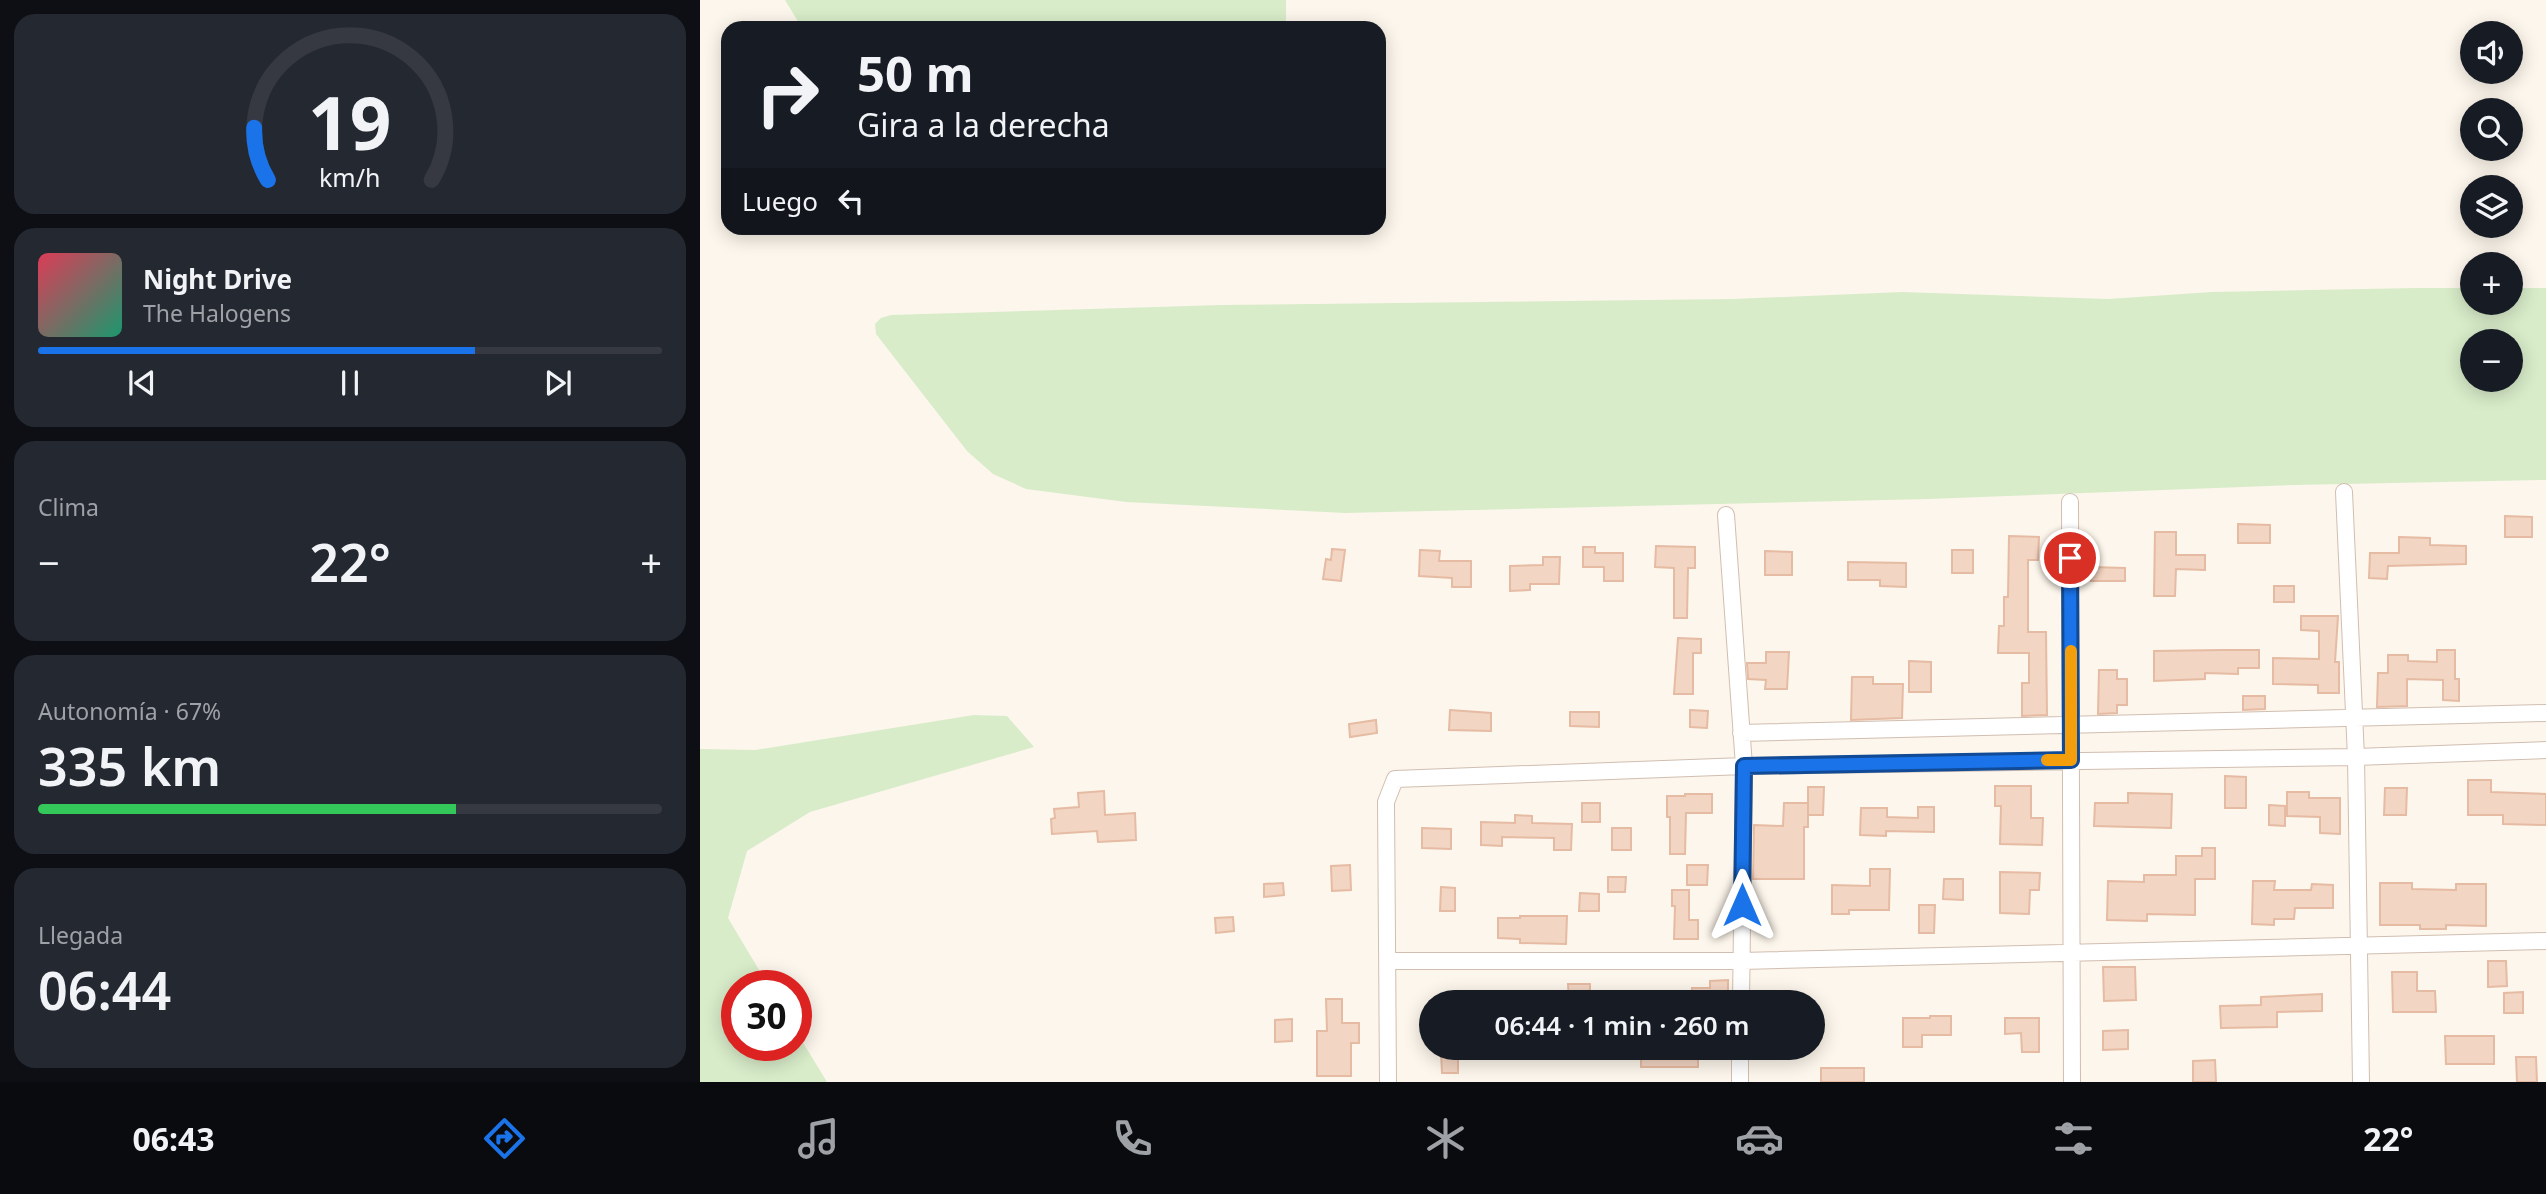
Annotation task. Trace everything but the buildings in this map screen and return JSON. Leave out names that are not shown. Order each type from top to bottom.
[{"type":"street","points":[[2344,492],[2356,757],[2361,1082]]},
{"type":"street","points":[[2070,502],[2073,1082]]},
{"type":"street","points":[[1726,515],[1744,766],[1741,990]]},
{"type":"street","points":[[1741,733],[2546,713]]},
{"type":"street","points":[[1388,1082],[1387,802],[1395,779],[1744,766],[2356,757],[2546,750]]},
{"type":"street","points":[[1388,961],[1742,961],[2546,941]]},
{"type":"street","points":[[1740,1060],[1740,1082]]},
{"type":"green space","points":[[785,0],[1286,0],[1286,21],[798,21]]},
{"type":"green space","points":[[2460,288],[2460,315],[2523,315],[2523,288],[2546,288],[2546,480],[1345,513],[1126,502],[1026,489],[993,474],[967,451],[876,334],[875,324],[881,318],[891,315],[1221,305],[1733,299],[1902,292],[2108,299],[2212,292]]},
{"type":"green space","points":[[974,715],[1007,716],[1034,747],[810,812],[747,851],[728,918],[759,970],[721,970],[721,1061],[812,1061],[812,1057],[827,1082],[700,1082],[700,749],[755,750]]},
{"type":"slow traffic","points":[[2047,760],[2071,760],[2071,651]]},
{"type":"route","points":[[1742,905],[1744,766],[2071,760],[2070,558]]}]
